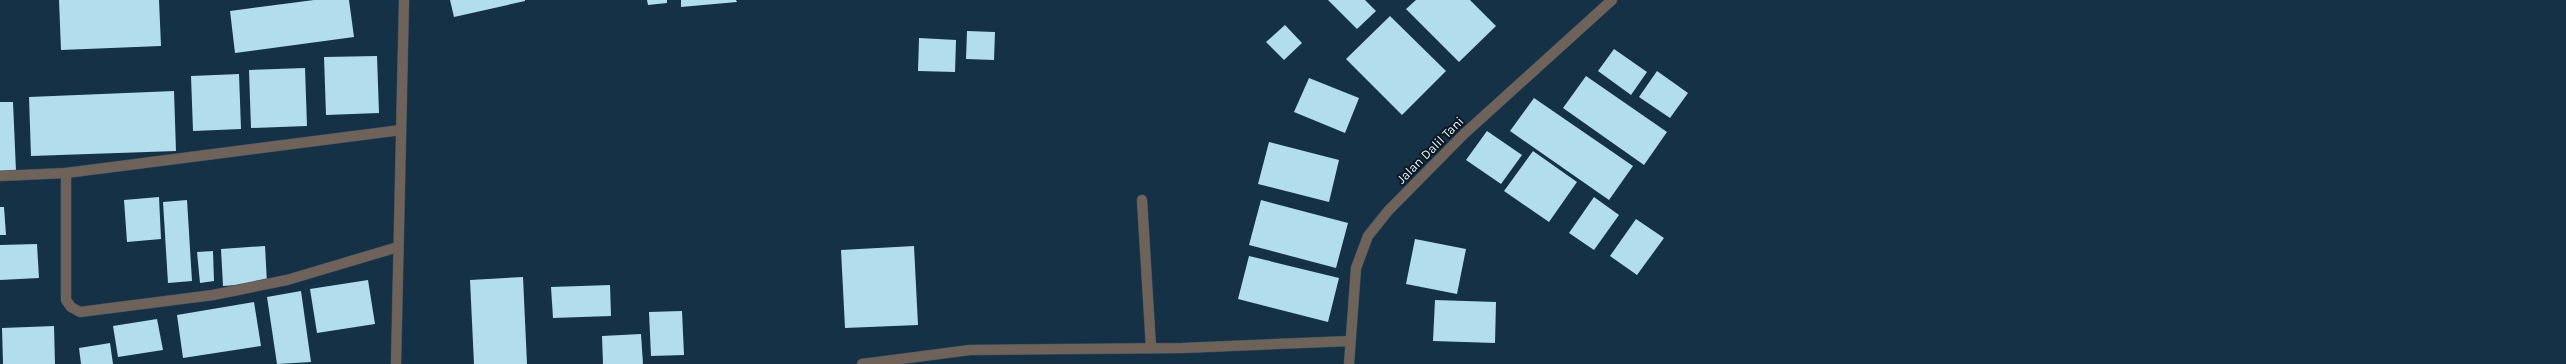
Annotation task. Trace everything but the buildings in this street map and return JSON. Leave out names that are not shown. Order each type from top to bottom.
[{"type":"street","points":[[396,364],[404,0]]},
{"type":"street","name":"Jalan Dalil Tani","points":[[1349,364],[1356,268],[1368,236],[1388,211],[1464,134],[1612,0]]},
{"type":"street","points":[[0,176],[66,173],[401,130]]},
{"type":"street","points":[[66,173],[66,300],[71,307],[80,312],[213,295],[287,280],[398,247]]},
{"type":"street","points":[[1142,200],[1151,348]]},
{"type":"street","points":[[862,364],[970,350],[1151,348],[1350,341]]}]
